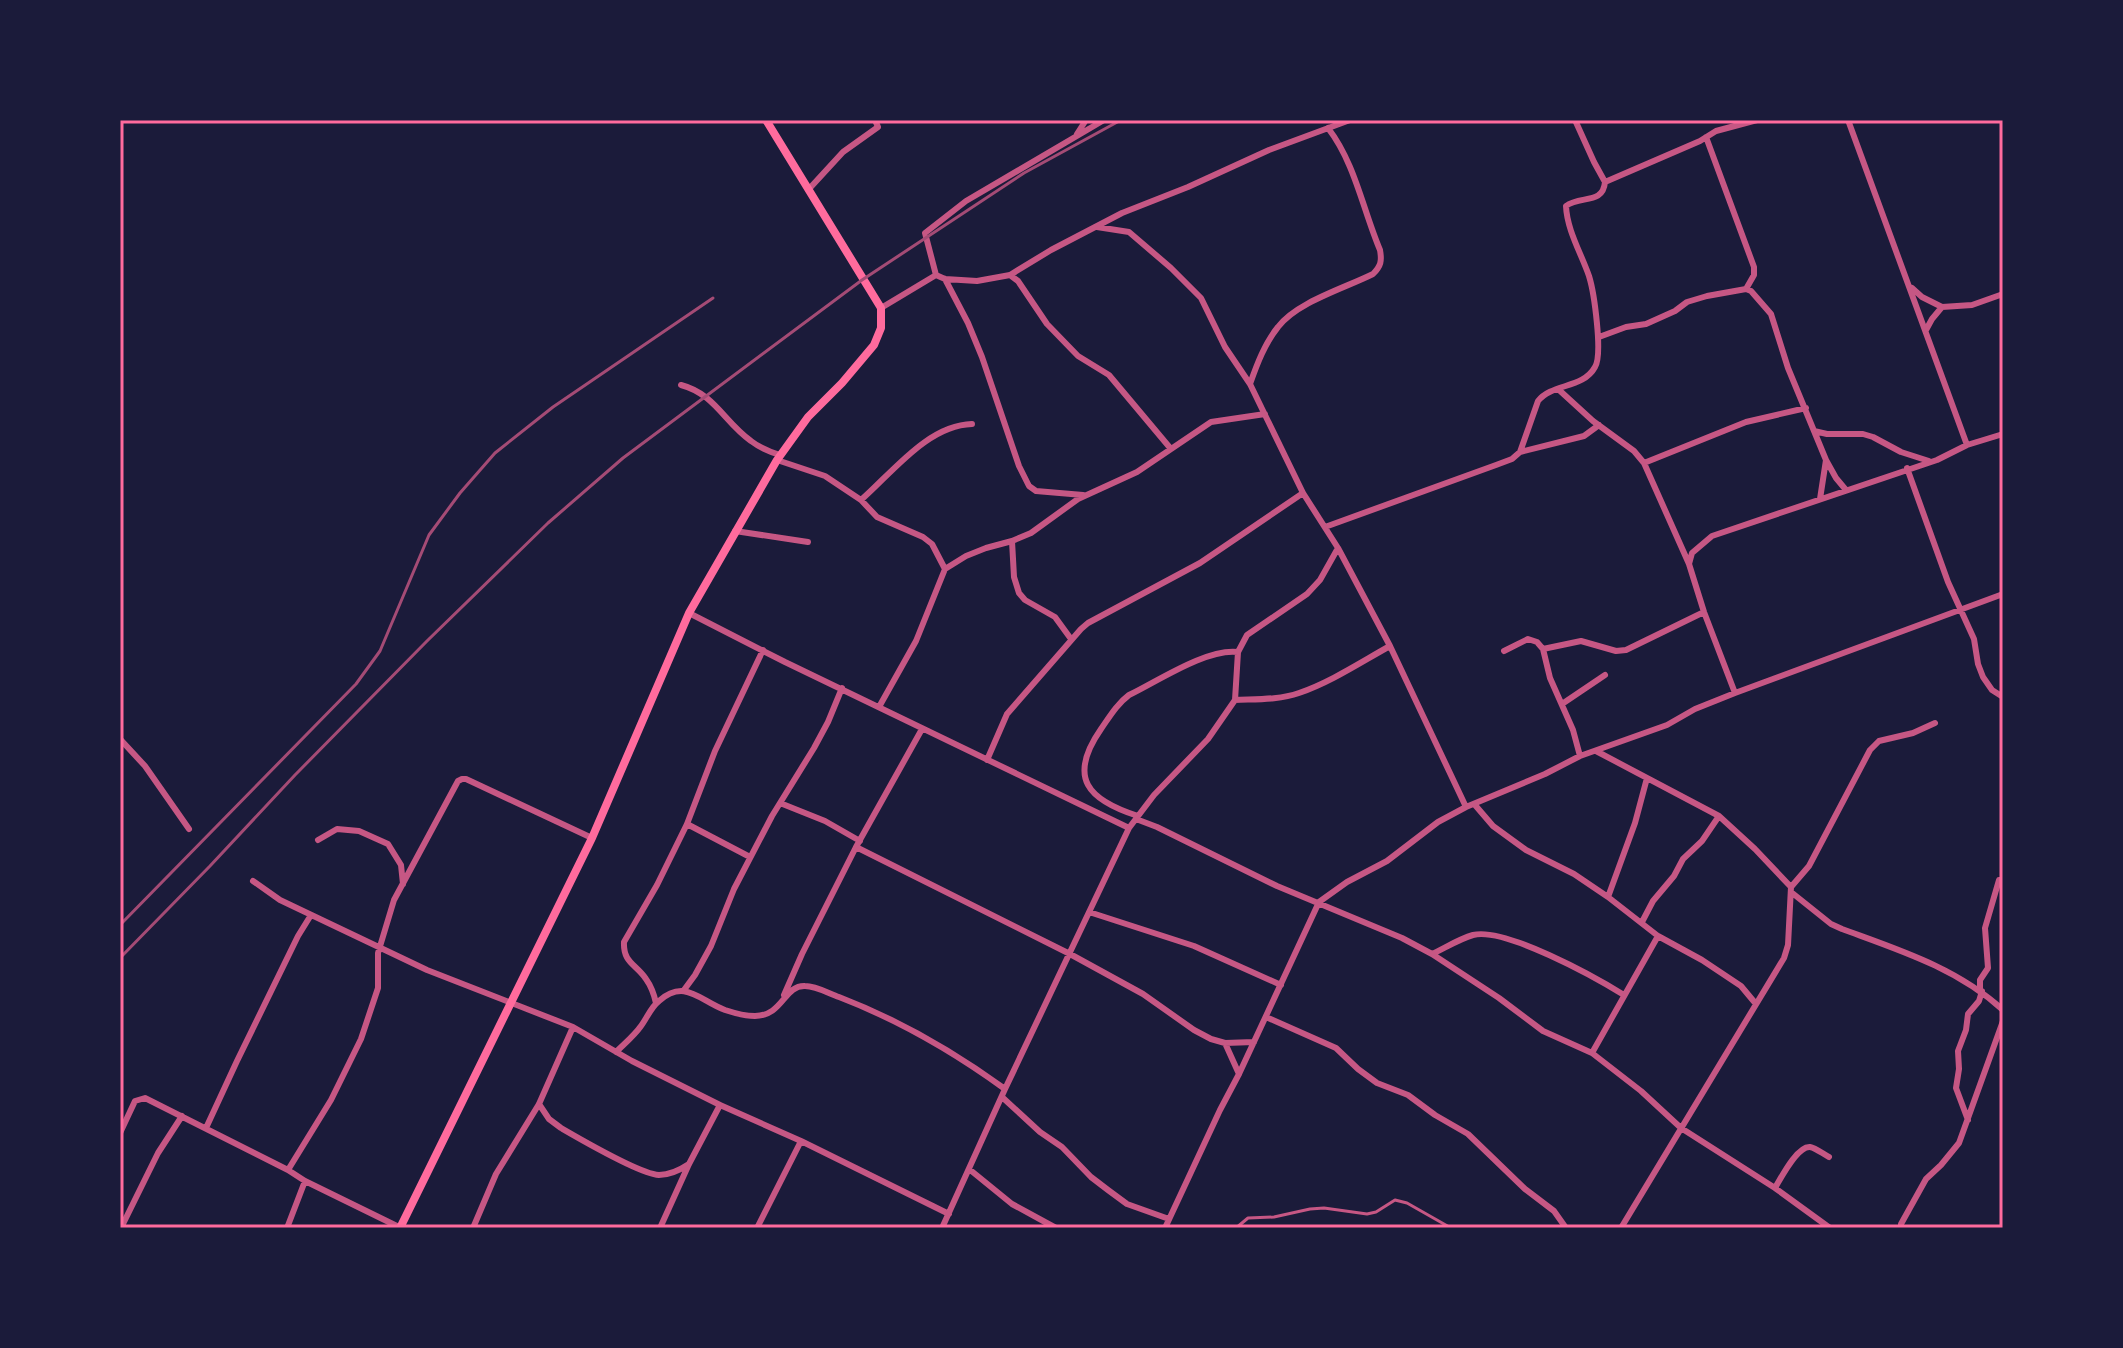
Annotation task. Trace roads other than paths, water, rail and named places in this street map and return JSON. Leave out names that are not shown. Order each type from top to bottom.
[{"type":"main road","points":[[400,1228],[592,838],[689,613],[778,457],[808,417],[874,345],[881,328],[881,308],[766,120]]},
{"type":"street","points":[[809,189],[843,152],[878,127],[875,120]]},
{"type":"street","points":[[1075,137],[1086,120]]},
{"type":"street","points":[[936,275],[925,233],[966,201],[1104,120]]},
{"type":"street","points":[[936,275],[945,279],[977,281],[1010,275],[1122,213],[1269,150],[1350,120]]},
{"type":"street","points":[[1520,452],[1538,401],[1549,391],[1586,377],[1595,368],[1598,358],[1599,337],[1590,279],[1570,226],[1566,206],[1598,196],[1604,190],[1605,182],[1575,120]]},
{"type":"street","points":[[1605,182],[1716,131],[1757,120]]},
{"type":"street","points":[[1848,120],[1967,445]]},
{"type":"street","points":[[1250,384],[1265,348],[1288,316],[1373,274],[1380,267],[1380,250],[1353,178],[1328,128]]},
{"type":"street","points":[[1706,137],[1754,267],[1754,275],[1746,289]]},
{"type":"street","points":[[1097,227],[1129,232],[1201,298],[1225,347],[1250,384],[1303,493],[1338,548],[1390,646],[1466,807]]},
{"type":"street","points":[[881,308],[936,275]]},
{"type":"street","points":[[1010,275],[1018,281],[1047,324],[1078,356],[1109,375],[1171,449]]},
{"type":"street","points":[[945,279],[982,357],[1019,466],[1029,486],[1036,491],[1087,496]]},
{"type":"street","points":[[1910,287],[1942,307],[1972,305],[2003,294]]},
{"type":"street","points":[[1599,337],[1626,327],[1646,324],[1687,302],[1746,289],[1751,291],[1771,314],[1788,368],[1826,460],[1846,490]]},
{"type":"street","points":[[1926,330],[1942,307]]},
{"type":"street","points":[[681,385],[708,397],[750,441],[778,457],[825,476],[861,500],[877,517],[932,544],[945,569]]},
{"type":"street","points":[[1558,389],[1634,451],[1644,463],[1689,564],[1735,693]]},
{"type":"street","points":[[1644,463],[1746,422],[1806,408]]},
{"type":"street","points":[[879,707],[916,641],[945,569],[966,556],[1031,533],[1061,510],[1137,472],[1211,422],[1265,414]]},
{"type":"street","points":[[861,500],[917,448],[950,428],[972,424]]},
{"type":"street","points":[[1325,527],[1512,459],[1520,452],[1584,436],[1599,425]]},
{"type":"street","points":[[1814,431],[1863,434],[1901,452],[1931,461]]},
{"type":"street","points":[[1689,564],[1692,553],[1712,536],[2003,434]]},
{"type":"street","points":[[1820,499],[1826,460]]},
{"type":"street","points":[[1907,468],[1943,569],[1974,639],[1983,677],[1992,690],[2003,697]]},
{"type":"street","points":[[987,760],[1007,714],[1088,623],[1200,563],[1303,493]]},
{"type":"street","points":[[735,531],[808,542]]},
{"type":"street","points":[[1012,541],[1014,577],[1019,593],[1025,600],[1055,617],[1071,639]]},
{"type":"street","points":[[942,1228],[1129,828],[1171,776],[1208,739],[1235,700],[1238,652],[1247,635],[1307,594],[1320,580],[1338,548]]},
{"type":"street","points":[[1165,1228],[1319,902],[1347,882],[1387,861],[1438,822],[1466,807],[1580,756],[1667,725],[1695,709],[1735,693],[2003,594]]},
{"type":"street","points":[[1543,649],[1581,641],[1616,651],[1626,650],[1704,612]]},
{"type":"street","points":[[689,613],[1129,828]]},
{"type":"street","points":[[1504,651],[1528,639],[1533,639],[1543,649],[1550,678],[1573,730],[1580,756]]},
{"type":"street","points":[[1235,700],[1274,699],[1297,694],[1390,646]]},
{"type":"street","points":[[656,1003],[648,981],[629,962],[624,952],[624,942],[687,824],[715,751],[763,650]]},
{"type":"street","points":[[1238,652],[1213,654],[1120,702],[1091,744],[1084,764],[1092,792],[1108,805],[1277,886],[1402,938],[1432,954],[1551,1036],[1592,1053],[1641,1091],[1681,1128],[1775,1188],[1830,1228]]},
{"type":"street","points":[[1562,704],[1605,675]]},
{"type":"street","points":[[616,1052],[640,1028],[656,1003],[684,990],[695,975],[750,857],[814,748],[842,688]]},
{"type":"street","points":[[1621,1228],[1784,958],[1788,945],[1791,890],[1809,866],[1870,750],[1879,741],[1913,733],[1935,723]]},
{"type":"street","points":[[781,1003],[858,844],[922,729]]},
{"type":"street","points":[[120,739],[145,766],[189,829]]},
{"type":"street","points":[[1596,751],[1719,816],[1755,849],[1791,890],[1831,924],[1926,959],[1981,990],[2003,1010]]},
{"type":"street","points":[[1608,897],[1635,823],[1647,778]]},
{"type":"street","points":[[288,1170],[331,1100],[361,1039],[378,988],[378,953],[394,900],[453,788],[462,779],[592,838]]},
{"type":"street","points":[[780,803],[825,821],[858,844],[1070,954],[1143,994],[1211,1039],[1225,1043],[1254,1042]]},
{"type":"street","points":[[1475,805],[1493,826],[1526,850],[1574,874],[1658,936],[1741,986],[1756,1004]]},
{"type":"street","points":[[1642,922],[1683,859],[1702,841],[1719,816]]},
{"type":"street","points":[[687,824],[750,857]]},
{"type":"street","points":[[318,840],[337,829],[359,831],[388,844],[401,865],[403,884]]},
{"type":"street","points":[[1968,1120],[1956,1088],[1958,1051],[1968,1014],[1979,1001],[1980,980],[1988,968],[1985,928],[2003,872]]},
{"type":"street","points":[[253,881],[266,892],[311,915],[466,986],[573,1027],[720,1105],[949,1214]]},
{"type":"street","points":[[1089,912],[1169,936],[1281,985]]},
{"type":"street","points":[[206,1128],[311,915]]},
{"type":"street","points":[[1432,954],[1474,935],[1489,935],[1569,965],[1624,995]]},
{"type":"street","points":[[1592,1053],[1658,936]]},
{"type":"street","points":[[684,990],[725,1010],[751,1016],[771,1012],[793,989],[804,986],[862,1006],[966,1061],[1091,1177],[1127,1204],[1169,1219]]},
{"type":"street","points":[[1266,1017],[1336,1048],[1377,1083],[1408,1095],[1468,1134],[1525,1189],[1554,1211],[1566,1228]]},
{"type":"street","points":[[1901,1228],[1926,1179],[1959,1143],[2003,1021]]},
{"type":"street","points":[[473,1228],[496,1174],[539,1104],[573,1027]]},
{"type":"street","points":[[1225,1043],[1239,1074]]},
{"type":"street","points":[[120,1133],[135,1101],[145,1098],[400,1228]]},
{"type":"street","points":[[539,1104],[549,1119],[561,1128],[651,1174],[677,1172],[689,1164]]},
{"type":"street","points":[[660,1228],[720,1105]]},
{"type":"street","points":[[121,1228],[158,1153],[182,1116]]},
{"type":"street","points":[[757,1228],[801,1141]]},
{"type":"street","points":[[1775,1188],[1803,1149],[1813,1148],[1829,1157]]},
{"type":"street","points":[[969,1169],[1012,1204],[1056,1228]]},
{"type":"street","points":[[287,1228],[305,1181]]},
{"type":"street","points":[[1818,1228],[1819,1219]]},
{"type":"lane","points":[[1236,1228],[1248,1218],[1274,1217],[1310,1209],[1367,1214],[1395,1200],[1407,1203],[1451,1228]]},
{"type":"railway","points":[[120,958],[427,641],[548,523],[623,458],[862,280],[1024,173],[1121,120]]},
{"type":"railway","points":[[120,925],[356,684],[380,651],[429,535],[495,453],[553,407],[713,298]]}]
